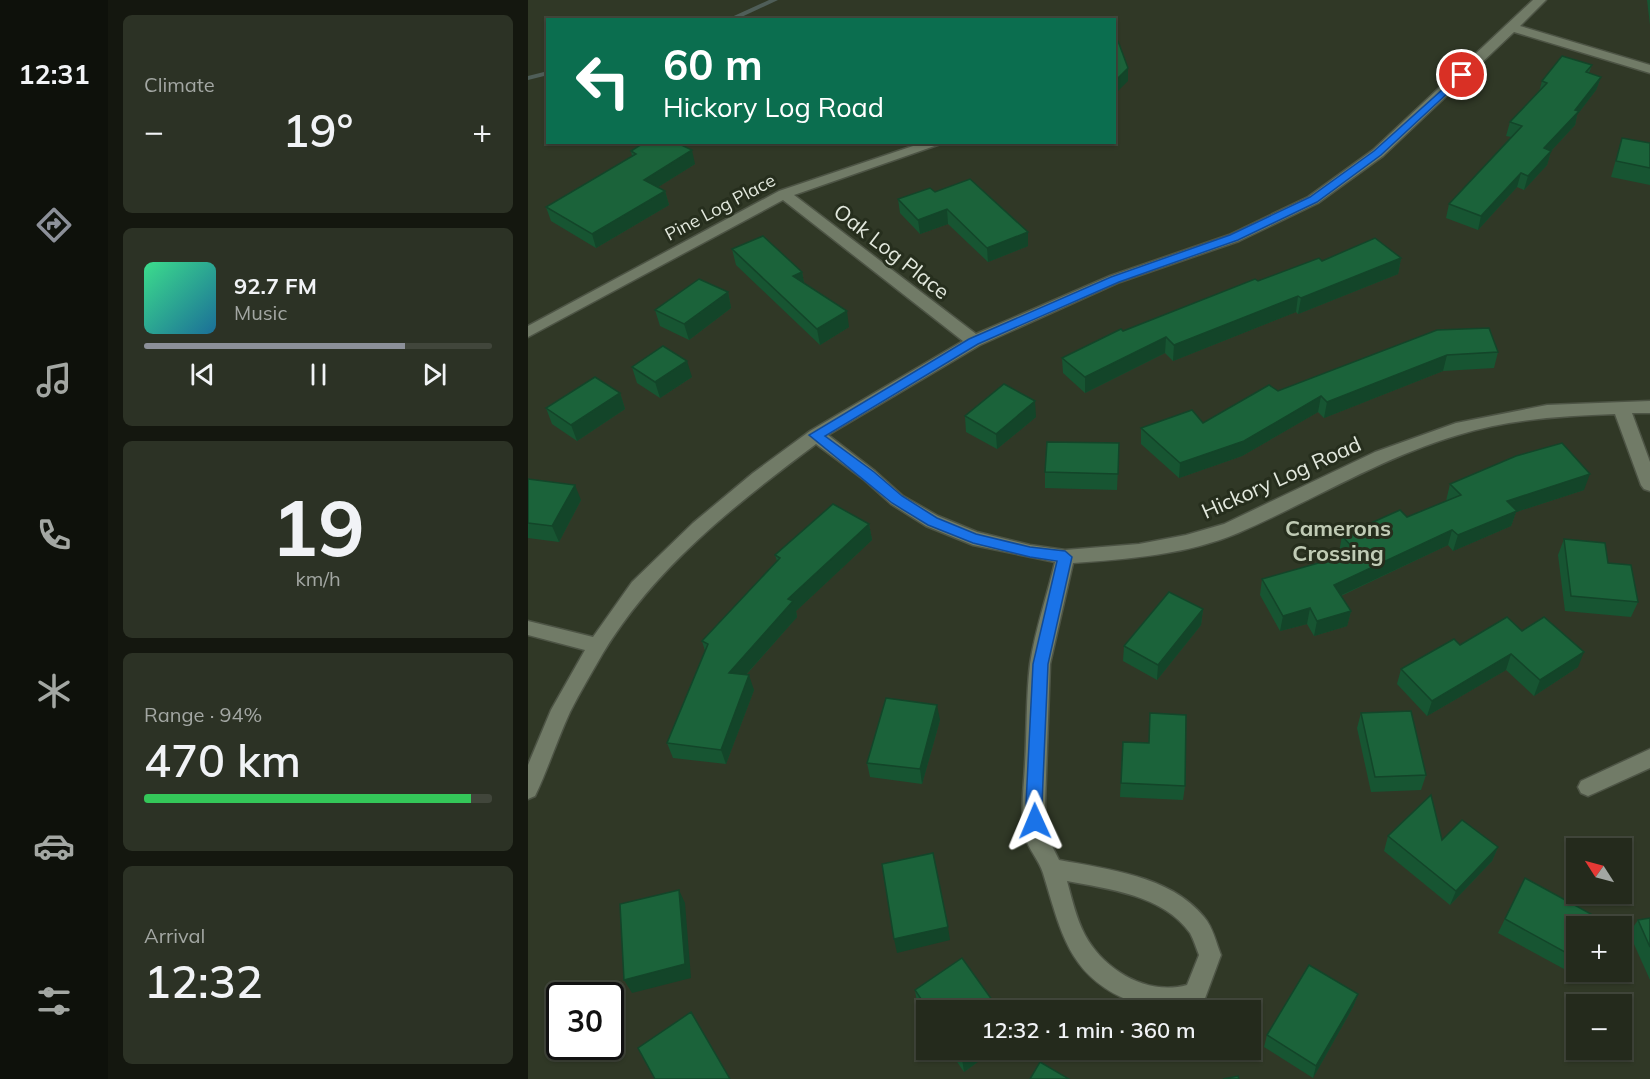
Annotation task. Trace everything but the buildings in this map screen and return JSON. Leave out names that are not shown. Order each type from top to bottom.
[{"type":"street","points":[[528,790],[561,710],[597,646],[639,587],[699,528],[759,477],[816,435],[974,341],[1115,279],[1234,237],[1313,200],[1378,153],[1540,0]]},
{"type":"street","points":[[1511,27],[1650,69]]},
{"type":"street","name":"Pine Log Place","points":[[528,332],[784,194],[934,144]]},
{"type":"street","name":"Oak Log Place","points":[[784,194],[974,341]]},
{"type":"street","points":[[1621,407],[1650,485]]},
{"type":"street","name":"Hickory Log Road","points":[[816,435],[869,475],[897,500],[932,521],[973,538],[1030,552],[1065,557],[1139,551],[1186,542],[1230,529],[1381,456],[1456,429],[1547,411],[1650,407]]},
{"type":"street","points":[[1052,868],[1133,886],[1177,905],[1198,926],[1210,955],[1196,993],[1179,1000],[1152,999],[1115,984],[1096,971],[1084,956],[1052,868],[1036,837],[1034,804],[1041,664],[1065,557]]},
{"type":"street","points":[[528,628],[597,646]]},
{"type":"street","points":[[1587,787],[1650,758]]},
{"type":"waterway","points":[[733,18],[775,0]]},
{"type":"waterway","points":[[528,78],[546,74]]},
{"type":"district","name":"Camerons Crossing","points":[[1338,540]]},
{"type":"route","points":[[1035,821],[1041,664],[1065,557],[1030,552],[973,538],[932,521],[897,500],[869,475],[816,435],[974,341],[1115,279],[1234,237],[1313,200],[1378,153],[1462,75]]}]
